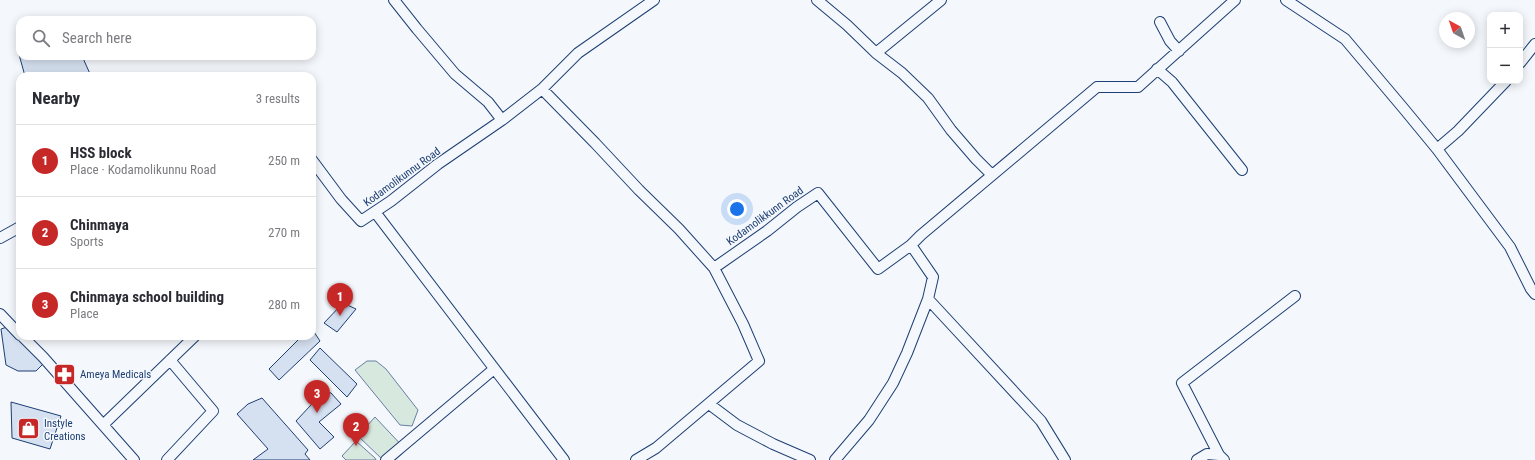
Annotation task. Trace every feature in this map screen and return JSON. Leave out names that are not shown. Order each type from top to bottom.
[{"type":"street","points":[[394,0],[455,74],[488,102],[502,120],[542,89],[578,53],[654,0]]},
{"type":"street","points":[[817,0],[847,25],[876,53],[902,73],[928,98],[951,130],[992,176]]},
{"type":"street","points":[[876,53],[942,0]]},
{"type":"street","points":[[835,460],[869,420],[893,383],[928,299],[933,278],[911,245],[1097,87],[1138,86],[1235,0]]},
{"type":"street","points":[[1286,0],[1345,39],[1437,149],[1510,247],[1535,294]]},
{"type":"street","points":[[1160,22],[1170,41],[1179,51]]},
{"type":"street","points":[[1523,59],[1535,44]]},
{"type":"street","points":[[1157,69],[1172,82],[1242,170]]},
{"type":"street","points":[[1437,149],[1458,131],[1503,84]]},
{"type":"street","points":[[542,89],[635,186],[679,229],[714,268],[743,324],[759,361],[656,448],[636,460]]},
{"type":"street","name":"Kodamolikunnu Road","points":[[316,165],[341,199],[361,221],[402,193],[438,164],[502,120]]},
{"type":"street","name":"Kodamolikkunn Road","points":[[714,268],[818,193],[878,269],[911,245]]},
{"type":"street","points":[[375,212],[564,460]]},
{"type":"street","points":[[0,238],[16,229]]},
{"type":"street","points":[[1221,457],[1182,383],[1295,296]]},
{"type":"street","points":[[928,299],[1041,421],[1065,460]]},
{"type":"street","points":[[0,314],[16,330]]},
{"type":"street","points":[[26,340],[104,424],[134,460]]},
{"type":"street","points":[[104,424],[191,340]]},
{"type":"street","points":[[167,460],[214,411],[170,360]]},
{"type":"street","points":[[386,460],[494,368]]},
{"type":"street","points":[[709,404],[737,425],[803,459]]},
{"type":"street","points":[[1198,460],[1207,454],[1221,457]]},
{"type":"shaded area","points":[[367,361],[376,361],[386,369],[418,410],[412,426],[400,425],[355,370]]},
{"type":"shaded area","points":[[375,417],[406,450],[395,460],[383,460],[358,436]]},
{"type":"shaded area","points":[[356,441],[376,460],[346,460],[342,456]]},
{"type":"building","points":[[21,60],[84,60],[89,72],[24,72]]},
{"type":"building","points":[[343,303],[356,309],[337,332],[324,323]]},
{"type":"building","points":[[7,327],[16,335],[16,340],[21,340],[45,362],[36,371],[18,371],[6,365],[1,329]]},
{"type":"building","points":[[316,335],[320,341],[279,380],[269,369],[298,340],[316,340]]},
{"type":"building","points":[[320,348],[357,384],[347,397],[310,360]]},
{"type":"building","points":[[324,391],[331,393],[341,404],[319,422],[334,437],[320,449],[296,421]]},
{"type":"building","points":[[262,398],[308,450],[305,454],[310,460],[253,460],[268,449],[237,414],[248,404]]},
{"type":"building","points":[[11,402],[61,416],[50,449],[12,438]]},
{"type":"place","name":"HSS block","points":[[340,316]]},
{"type":"place","name":"Ameya Medicals","points":[[65,374]]},
{"type":"place","name":"Chinmaya school building","points":[[317,413]]},
{"type":"place","name":"Instyle Creations","points":[[29,429]]},
{"type":"place","name":"Chinmaya","points":[[356,446]]}]
